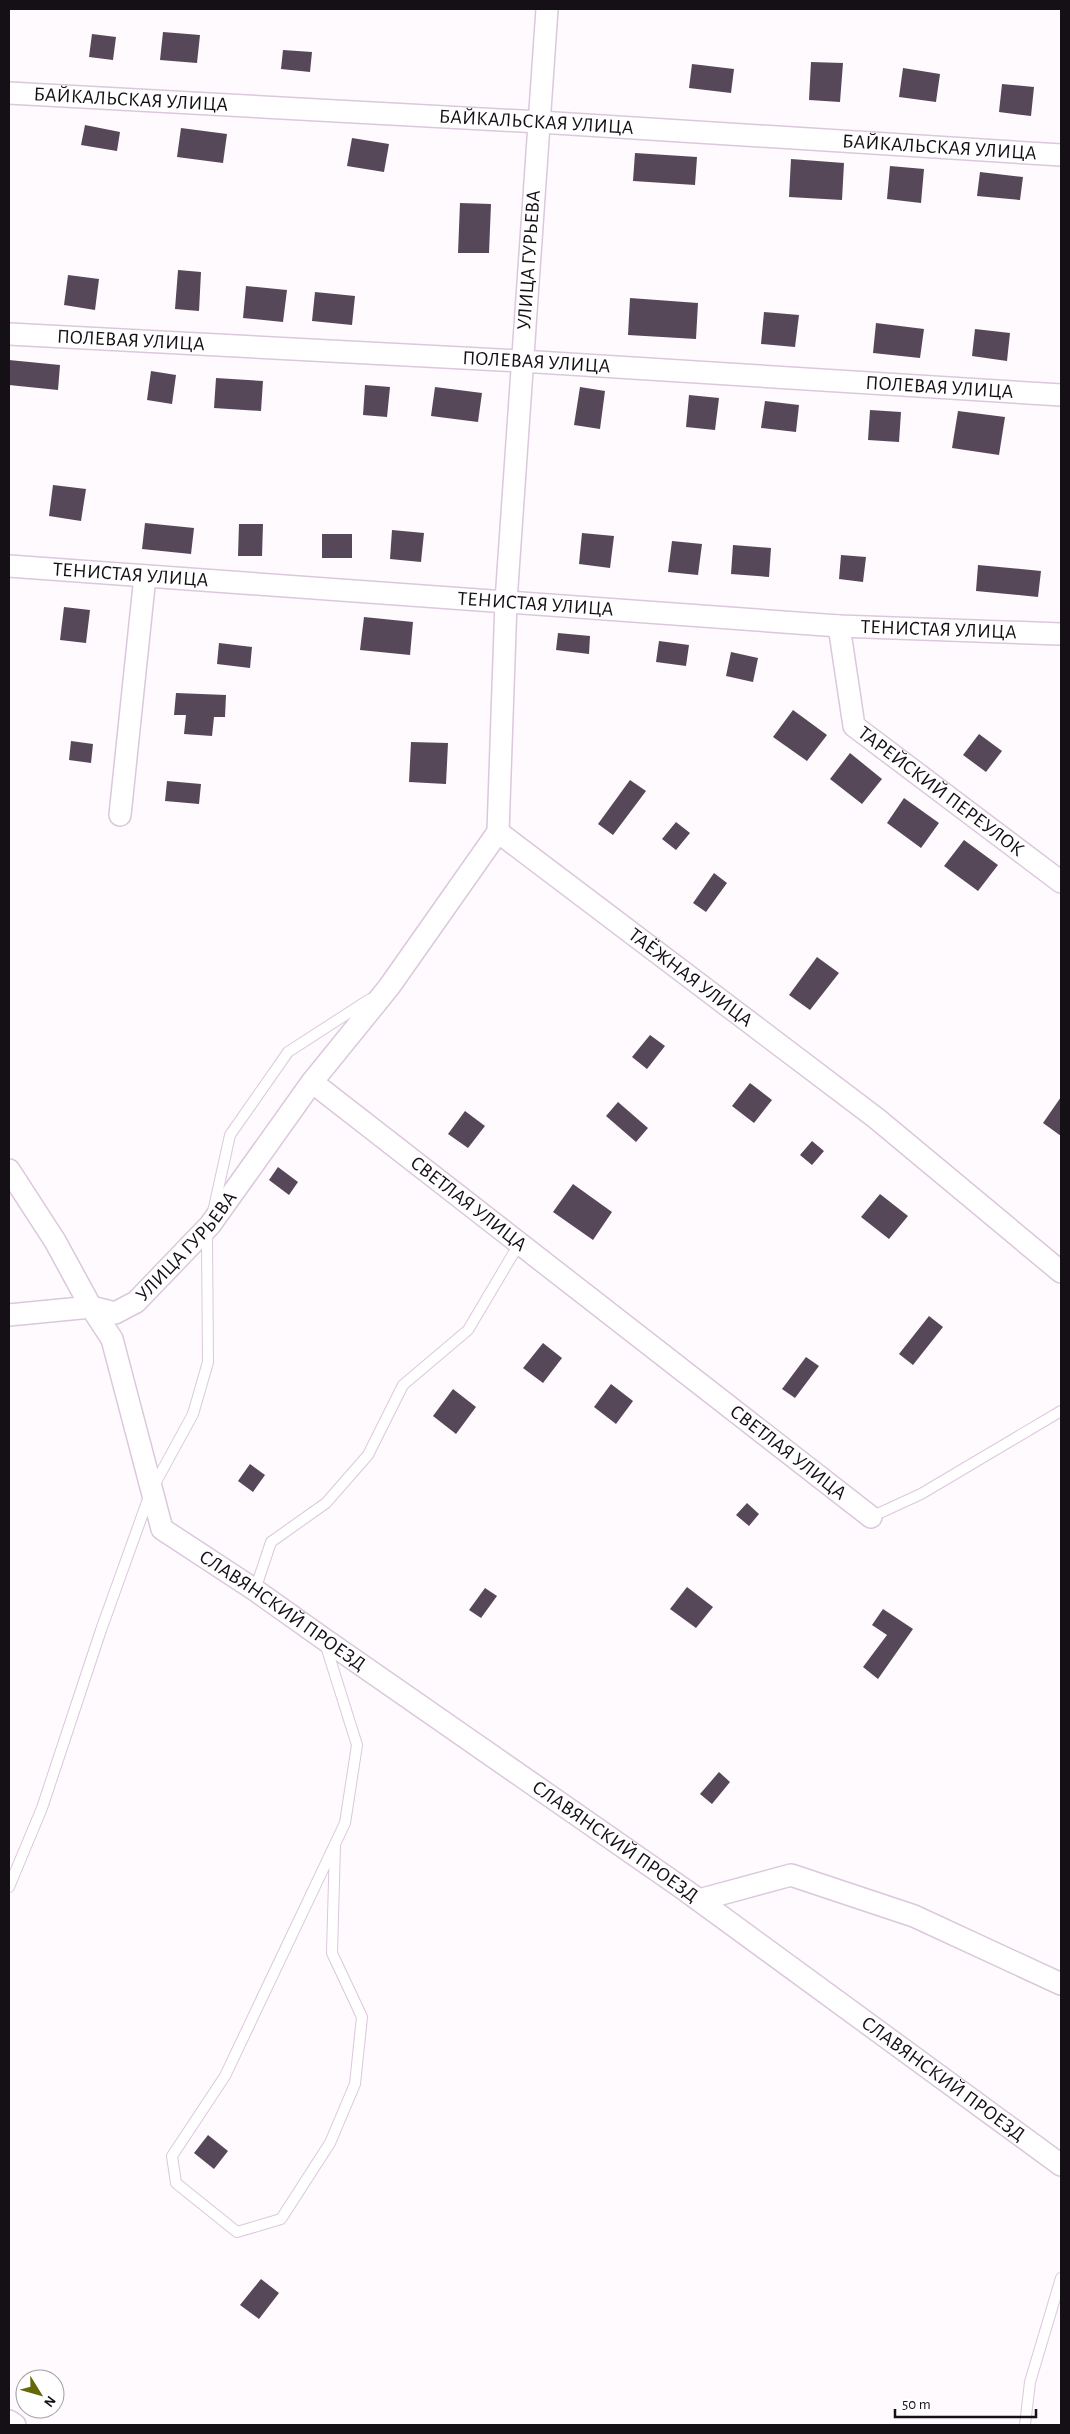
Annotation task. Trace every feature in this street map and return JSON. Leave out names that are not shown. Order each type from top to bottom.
[{"type":"street","name":"УЛИЦА ГУРЬЕВА","points":[[506,602],[521,361],[547,9]]},
{"type":"street","name":"БАЙКАЛЬСКАЯ УЛИЦА","points":[[9,93],[539,122],[1061,155]]},
{"type":"street","name":"ПОЛЕВАЯ УЛИЦА","points":[[9,334],[521,361],[1061,395]]},
{"type":"street","name":"ТЕНИСТАЯ УЛИЦА","points":[[9,566],[839,626],[1061,634]]},
{"type":"street","points":[[120,816],[145,576]]},
{"type":"street","points":[[312,1082],[389,987],[498,832],[506,602]]},
{"type":"street","name":"ТАРЕЙСКИЙ ПЕРЕУЛОК","points":[[839,626],[854,726],[1061,882]]},
{"type":"street","name":"ТАЁЖНАЯ УЛИЦА","points":[[498,832],[876,1118],[1061,1272]]},
{"type":"street","name":"УЛИЦА ГУРЬЕВА","points":[[9,1315],[91,1308],[114,1312],[136,1302],[210,1225],[312,1082]]},
{"type":"street","name":"СВЕТЛАЯ УЛИЦА","points":[[312,1082],[871,1517]]},
{"type":"street","points":[[9,1170],[55,1241],[91,1308],[112,1339],[151,1491]]},
{"type":"street","name":"СЛАВЯНСКИЙ ПРОЕЗД","points":[[151,1491],[162,1529],[256,1590],[324,1640],[699,1900],[1061,2165]]},
{"type":"street","points":[[699,1900],[791,1875],[914,1916],[1061,1984]]},
{"type":"street","points":[[9,2421],[15,2425]]},
{"type":"lane","points":[[9,1887],[42,1808],[101,1630],[151,1491],[193,1414],[208,1362],[207,1240],[230,1135],[288,1052],[389,987]]},
{"type":"lane","points":[[256,1590],[270,1542],[326,1503],[368,1455],[403,1385],[468,1330],[519,1244]]},
{"type":"lane","points":[[871,1517],[921,1494],[1061,1411]]},
{"type":"lane","points":[[324,1640],[358,1745],[345,1822],[225,2076],[172,2156],[176,2183],[237,2232],[281,2219],[330,2143],[355,2084],[362,2017],[332,1953],[335,1845]]},
{"type":"lane","points":[[1025,2425],[1030,2382],[1061,2278]]},
{"type":"building","points":[[163,32],[200,35],[197,63],[160,60]]},
{"type":"building","points":[[92,34],[116,37],[113,60],[89,57]]},
{"type":"building","points":[[283,50],[312,52],[310,72],[281,69]]},
{"type":"building","points":[[811,62],[843,63],[840,102],[809,100]]},
{"type":"building","points":[[692,64],[734,69],[731,93],[689,88]]},
{"type":"building","points":[[903,68],[940,74],[936,102],[899,97]]},
{"type":"building","points":[[1002,84],[1034,87],[1031,116],[999,112]]},
{"type":"building","points":[[85,125],[120,132],[117,151],[81,145]]},
{"type":"building","points":[[181,128],[227,134],[223,163],[177,157]]},
{"type":"building","points":[[352,138],[389,144],[384,172],[347,166]]},
{"type":"building","points":[[635,153],[697,157],[695,185],[633,181]]},
{"type":"building","points":[[791,159],[844,163],[842,200],[789,197]]},
{"type":"building","points":[[890,166],[924,169],[921,203],[887,199]]},
{"type":"building","points":[[980,172],[1023,177],[1020,200],[977,196]]},
{"type":"building","points":[[460,203],[491,204],[489,253],[458,253]]},
{"type":"building","points":[[178,270],[201,272],[199,311],[175,309]]},
{"type":"building","points":[[68,275],[99,279],[95,310],[64,305]]},
{"type":"building","points":[[246,286],[287,290],[283,322],[243,318]]},
{"type":"building","points":[[315,292],[355,296],[352,325],[312,321]]},
{"type":"building","points":[[630,298],[698,303],[696,339],[628,335]]},
{"type":"building","points":[[764,312],[799,315],[795,347],[761,344]]},
{"type":"building","points":[[876,323],[924,329],[920,358],[873,353]]},
{"type":"building","points":[[975,329],[1010,333],[1007,361],[972,356]]},
{"type":"building","points":[[9,360],[60,365],[58,390],[9,385]]},
{"type":"building","points":[[151,371],[176,375],[172,404],[147,400]]},
{"type":"building","points":[[216,378],[263,381],[261,411],[214,408]]},
{"type":"building","points":[[365,385],[390,387],[387,417],[363,415]]},
{"type":"building","points":[[435,387],[482,393],[478,422],[431,416]]},
{"type":"building","points":[[580,387],[605,391],[600,429],[574,425]]},
{"type":"building","points":[[689,395],[719,398],[715,430],[686,427]]},
{"type":"building","points":[[765,401],[799,405],[796,432],[761,428]]},
{"type":"building","points":[[870,410],[901,412],[899,442],[868,440]]},
{"type":"building","points":[[958,411],[1005,417],[999,455],[952,448]]},
{"type":"building","points":[[53,485],[86,489],[81,521],[49,516]]},
{"type":"building","points":[[145,523],[194,528],[191,554],[142,549]]},
{"type":"building","points":[[239,524],[263,524],[262,556],[238,556]]},
{"type":"building","points":[[392,530],[424,533],[421,562],[390,559]]},
{"type":"building","points":[[582,533],[614,536],[610,568],[579,564]]},
{"type":"building","points":[[322,534],[352,534],[352,558],[322,558]]},
{"type":"building","points":[[672,541],[702,544],[698,575],[668,572]]},
{"type":"building","points":[[733,545],[771,548],[769,577],[731,574]]},
{"type":"building","points":[[841,555],[866,557],[863,582],[839,579]]},
{"type":"building","points":[[978,565],[1041,571],[1038,597],[976,591]]},
{"type":"building","points":[[64,607],[90,610],[86,643],[60,640]]},
{"type":"building","points":[[364,617],[413,622],[410,655],[360,650]]},
{"type":"building","points":[[558,633],[590,636],[589,654],[556,650]]},
{"type":"building","points":[[659,641],[689,645],[686,666],[656,662]]},
{"type":"building","points":[[219,643],[252,647],[250,668],[217,664]]},
{"type":"building","points":[[731,652],[758,658],[753,682],[726,676]]},
{"type":"building","points":[[176,693],[226,695],[225,717],[214,717],[212,736],[184,734],[186,715],[174,715]]},
{"type":"building","points":[[793,710],[827,735],[807,761],[773,737]]},
{"type":"building","points":[[979,734],[1002,751],[986,772],[963,755]]},
{"type":"building","points":[[71,741],[93,744],[91,763],[69,760]]},
{"type":"building","points":[[411,742],[448,743],[446,784],[409,782]]},
{"type":"building","points":[[850,753],[882,779],[862,804],[830,779]]},
{"type":"building","points":[[630,780],[646,791],[613,835],[598,824]]},
{"type":"building","points":[[167,781],[201,784],[199,804],[165,801]]},
{"type":"building","points":[[904,798],[939,823],[921,848],[887,823]]},
{"type":"building","points":[[676,822],[690,833],[676,850],[662,839]]},
{"type":"building","points":[[964,840],[998,865],[978,891],[944,866]]},
{"type":"building","points":[[714,873],[727,883],[706,912],[693,903]]},
{"type":"building","points":[[817,957],[839,973],[810,1010],[789,995]]},
{"type":"building","points":[[650,1035],[665,1046],[647,1069],[632,1057]]},
{"type":"building","points":[[750,1083],[772,1100],[754,1123],[732,1106]]},
{"type":"building","points":[[1061,1097],[1061,1136],[1043,1123]]},
{"type":"building","points":[[618,1102],[648,1128],[636,1142],[606,1116]]},
{"type":"building","points":[[465,1111],[485,1126],[468,1148],[448,1134]]},
{"type":"building","points":[[812,1141],[824,1151],[812,1165],[800,1155]]},
{"type":"building","points":[[278,1167],[298,1182],[289,1195],[269,1180]]},
{"type":"building","points":[[573,1184],[612,1212],[593,1240],[553,1212]]},
{"type":"building","points":[[880,1194],[908,1216],[889,1239],[861,1217]]},
{"type":"building","points":[[929,1316],[943,1327],[913,1365],[899,1354]]},
{"type":"building","points":[[543,1343],[562,1358],[543,1383],[523,1368]]},
{"type":"building","points":[[806,1357],[819,1366],[795,1398],[782,1389]]},
{"type":"building","points":[[611,1384],[633,1401],[616,1424],[594,1407]]},
{"type":"building","points":[[453,1389],[476,1407],[456,1434],[433,1416]]},
{"type":"building","points":[[250,1464],[265,1475],[253,1492],[238,1481]]},
{"type":"building","points":[[747,1503],[759,1514],[749,1526],[736,1515]]},
{"type":"building","points":[[687,1587],[713,1607],[696,1628],[670,1609]]},
{"type":"building","points":[[485,1588],[497,1596],[481,1618],[469,1610]]},
{"type":"building","points":[[883,1609],[913,1629],[878,1679],[863,1667],[887,1635],[872,1625]]},
{"type":"building","points":[[719,1772],[730,1782],[712,1804],[700,1794]]},
{"type":"building","points":[[208,2135],[228,2151],[214,2169],[194,2153]]},
{"type":"building","points":[[261,2279],[279,2293],[259,2319],[240,2305]]}]
